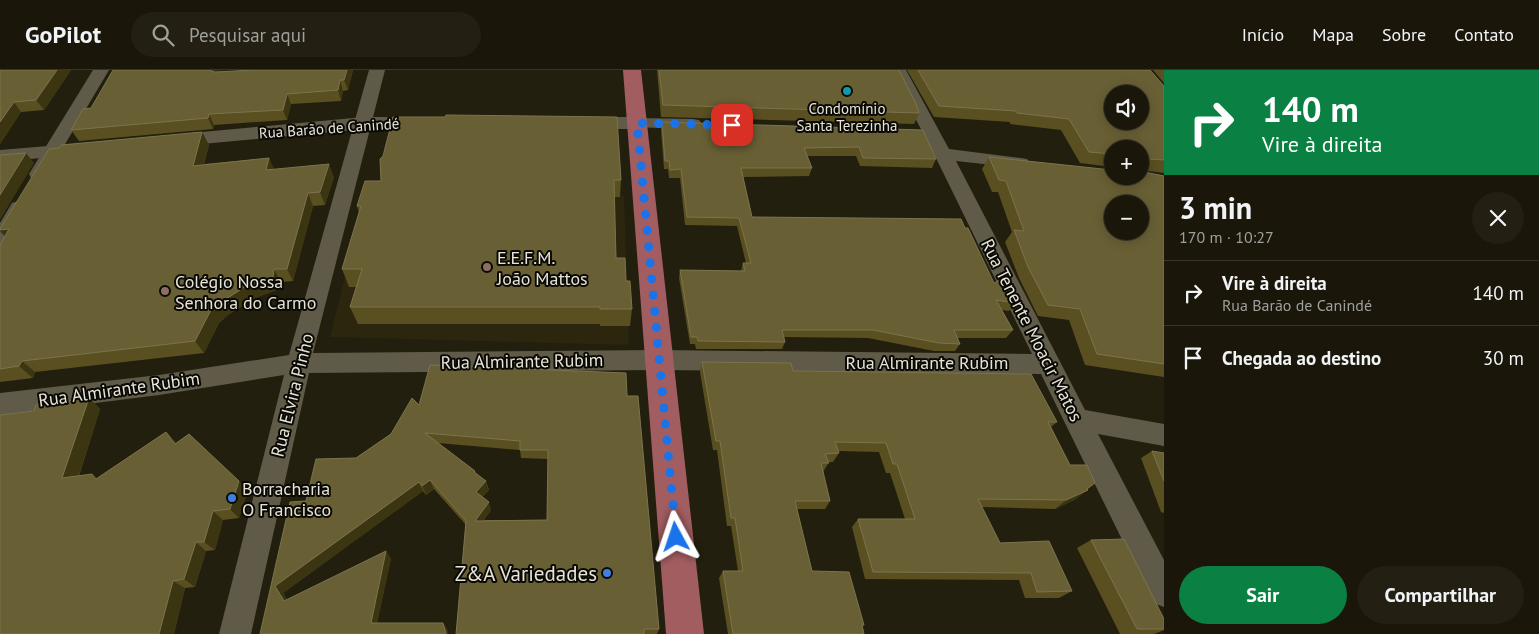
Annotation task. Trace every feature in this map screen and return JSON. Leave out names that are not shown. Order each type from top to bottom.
[{"type":"main road","points":[[632,70],[685,634]]},
{"type":"main road","name":"Rua Barão de Canindé","points":[[149,143],[364,124],[449,123]]},
{"type":"main road","points":[[564,123],[637,123]]},
{"type":"main road","points":[[0,156],[100,147]]},
{"type":"street","points":[[0,240],[51,152],[102,70]]},
{"type":"street","name":"Rua Elvira Pinho","points":[[235,634],[299,363],[377,70]]},
{"type":"street","name":"Rua Tenente Moacir Matos","points":[[898,70],[943,154],[1164,592]]},
{"type":"street","points":[[637,123],[713,125]]},
{"type":"street","points":[[910,130],[930,131]]},
{"type":"street","points":[[943,154],[1037,165]]},
{"type":"street","name":"Rua Almirante Rubim","points":[[0,404],[159,385],[299,363],[659,360],[1048,364]]},
{"type":"street","points":[[1077,419],[1164,435]]},
{"type":"shaded area","name":"E.E.F.M. João Mattos","points":[[365,196],[624,196],[629,345],[330,337]]},
{"type":"building","points":[[0,70],[57,70],[36,100],[14,102],[0,122]]},
{"type":"building","points":[[113,70],[208,70],[215,72],[347,70],[344,80],[340,80],[338,90],[287,94],[283,110],[209,114],[208,118],[71,130],[83,109],[91,108]]},
{"type":"building","points":[[659,70],[899,70],[919,113],[663,105]]},
{"type":"building","points":[[918,70],[1150,70],[1164,86],[1164,160],[1150,159],[1149,161],[1149,140],[1104,140],[1104,153],[1089,152],[1069,119],[1017,113],[1016,111],[939,106]]},
{"type":"building","name":"E.E.F.M. João Mattos","points":[[446,115],[617,117],[621,180],[614,180],[616,258],[625,258],[626,281],[630,281],[632,309],[600,309],[600,307],[350,307],[362,269],[342,269],[361,206],[357,206],[365,181],[381,181],[380,159],[383,156],[393,117],[445,117]]},
{"type":"building","points":[[662,122],[923,130],[936,159],[863,158],[859,147],[804,148],[812,168],[741,168],[752,217],[961,219],[965,228],[968,228],[994,283],[1003,279],[1015,303],[996,300],[1013,330],[954,330],[960,344],[939,343],[873,330],[782,330],[785,342],[698,341],[697,337],[691,337],[680,270],[745,271],[743,263],[751,263],[739,218],[687,217],[681,169],[670,170],[669,161],[665,161]]},
{"type":"building","points":[[202,132],[193,166],[269,158],[266,170],[329,164],[320,192],[308,193],[287,269],[274,269],[273,277],[246,286],[211,310],[195,341],[22,361],[19,366],[0,369],[0,245],[9,229],[0,229],[49,149],[59,148],[61,145]]},
{"type":"building","points":[[26,153],[0,195],[0,155]]},
{"type":"building","points":[[989,157],[1104,169],[1104,185],[1149,185],[1149,173],[1164,176],[1164,364],[1097,354],[1080,309],[1048,305],[1028,267],[1014,230],[1024,231],[1006,181],[999,180]]},
{"type":"building","points":[[702,362],[791,363],[793,371],[1031,374],[1057,422],[1048,422],[1070,465],[1087,465],[1095,483],[1088,490],[1066,500],[978,499],[1000,543],[1049,541],[1072,591],[1037,592],[1031,573],[873,572],[858,519],[915,519],[897,464],[893,464],[886,443],[835,442],[839,453],[825,454],[829,463],[821,463],[830,501],[795,501],[812,571],[849,572],[864,625],[862,625],[864,634],[733,634],[723,571],[743,571],[735,518],[731,518],[720,441],[716,441]]},
{"type":"building","points":[[430,365],[626,373],[627,396],[638,396],[659,629],[644,629],[644,634],[456,634],[466,521],[430,480],[422,486],[419,482],[275,586],[284,601],[386,551],[371,623],[443,623],[446,634],[260,634],[290,502],[306,501],[316,459],[356,458],[391,434],[412,398],[419,405]],"holes":[[[425,433],[520,441],[520,450],[548,450],[547,520],[475,521],[489,502],[476,492],[486,481]]]},
{"type":"building","points":[[89,398],[62,478],[92,474],[96,479],[166,432],[175,444],[189,434],[239,481],[230,509],[213,511],[204,542],[196,542],[184,579],[173,581],[159,634],[0,634],[0,415],[34,411],[36,405]]},
{"type":"building","points":[[1152,451],[1164,453],[1164,481]]},
{"type":"building","points":[[1124,539],[1164,619],[1164,629],[1137,629],[1091,540]]},
{"type":"place","name":"Condomínio Santa Terezinha","points":[[847,91]]},
{"type":"place","name":"E.E.F.M. João Mattos","points":[[487,267]]},
{"type":"place","name":"Colégio Nossa Senhora do Carmo","points":[[165,291]]},
{"type":"place","name":"Borracharia O Francisco","points":[[232,498]]},
{"type":"place","name":"Z&A Variedades","points":[[607,573]]},
{"type":"route","points":[[676,537],[637,123],[732,125]]}]
